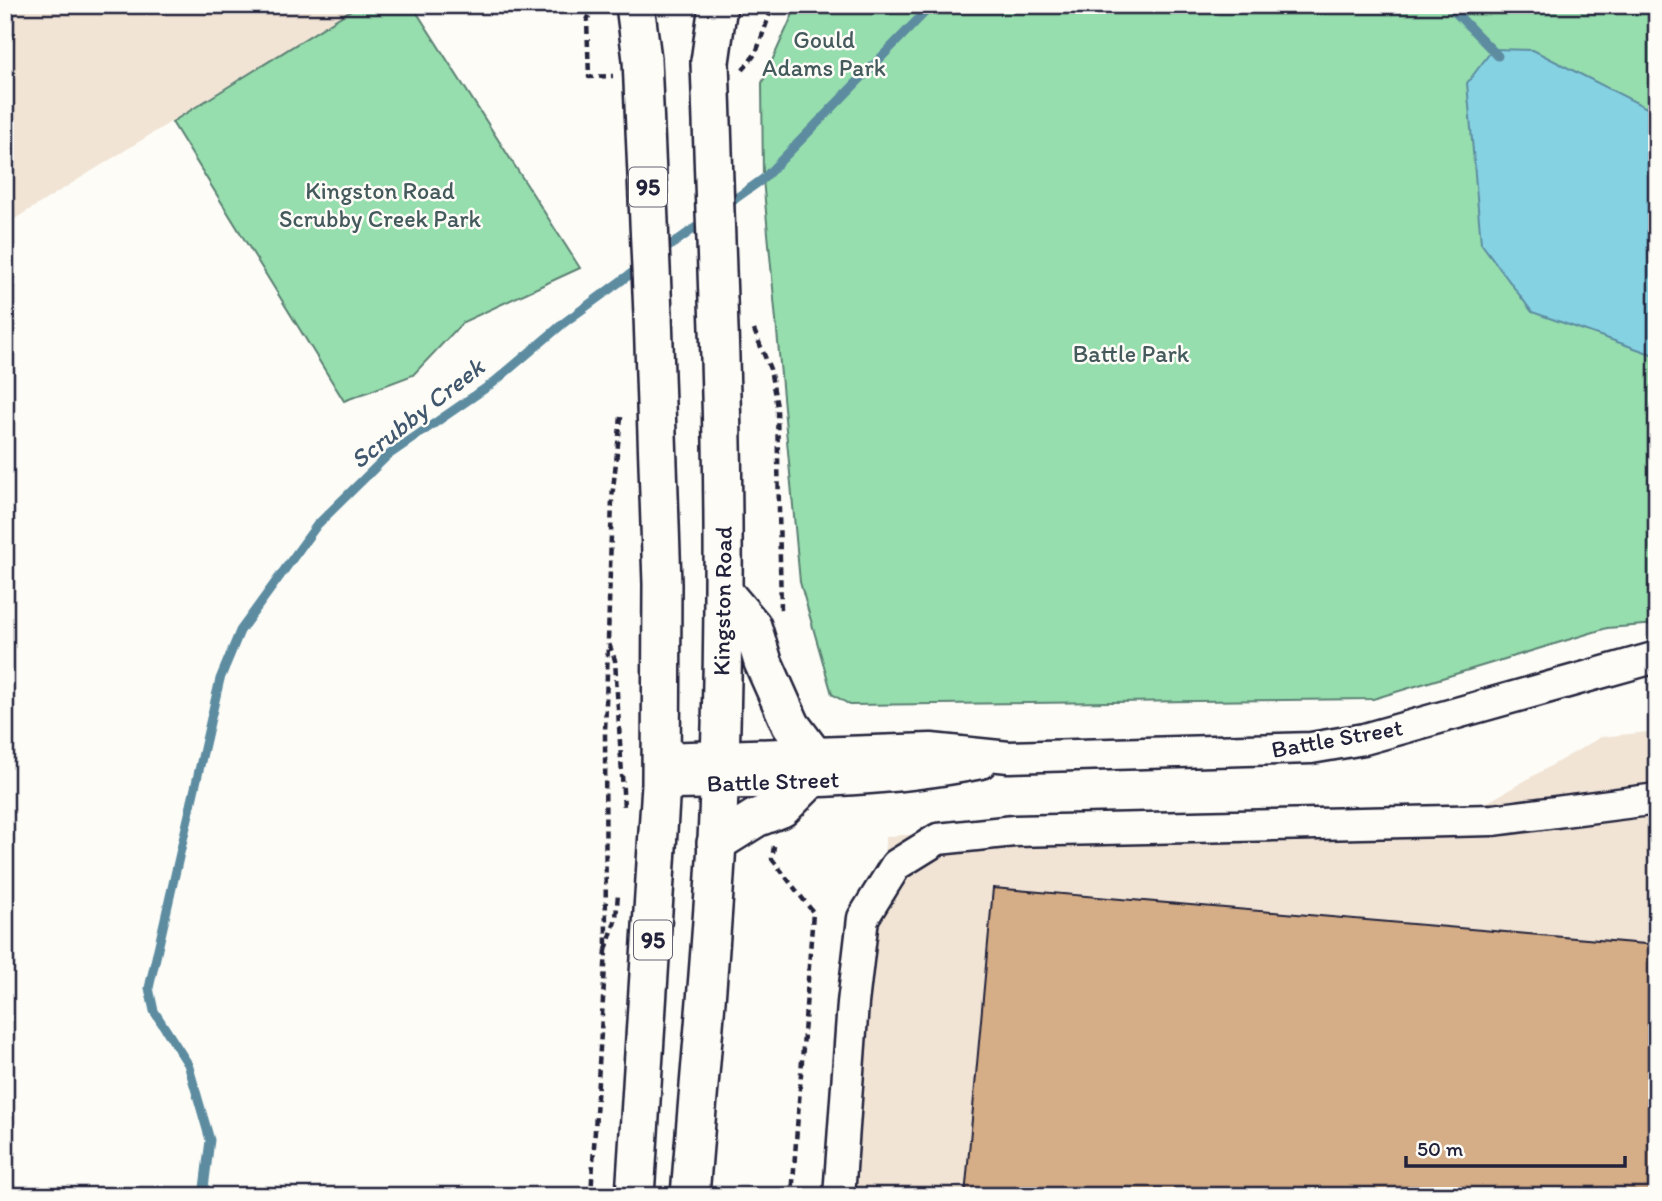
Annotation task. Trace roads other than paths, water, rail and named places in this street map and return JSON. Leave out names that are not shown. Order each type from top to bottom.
[{"type":"main road","name":"95","points":[[635,5],[642,59],[662,584],[661,771],[635,1196]]},
{"type":"main road","name":"Kingston Road","points":[[690,1196],[716,843],[724,593],[710,62],[718,5]]},
{"type":"main road","points":[[716,843],[757,818],[782,807],[811,767],[763,662],[752,626],[724,593]]},
{"type":"street","name":"Battle Street","points":[[661,771],[811,767],[932,749],[1009,757],[1311,748],[1375,736],[1657,657]]},
{"type":"street","points":[[839,1196],[853,1003],[863,918],[896,865],[938,839],[1014,831],[1493,820],[1657,799]]},
{"type":"water","points":[[1493,49],[1533,50],[1657,113],[1657,356],[1532,312],[1481,243],[1467,83]]},
{"type":"waterway","name":"Scrubby Creek","points":[[725,206],[763,179],[932,5]]},
{"type":"waterway","name":"Scrubby Creek","points":[[1448,5],[1498,56]]},
{"type":"waterway","name":"Scrubby Creek","points":[[660,253],[706,220]]},
{"type":"waterway","name":"Scrubby Creek","points":[[203,1196],[210,1140],[188,1064],[154,1011],[149,988],[220,679],[240,631],[317,525],[387,456],[493,383],[565,322],[640,267]]},
{"type":"park label","name":"Gould Adams Park","points":[[824,53]]},
{"type":"park label","name":"Kingston Road Scrubby Creek Park","points":[[380,204]]},
{"type":"park label","name":"Battle Park","points":[[1131,353]]}]
